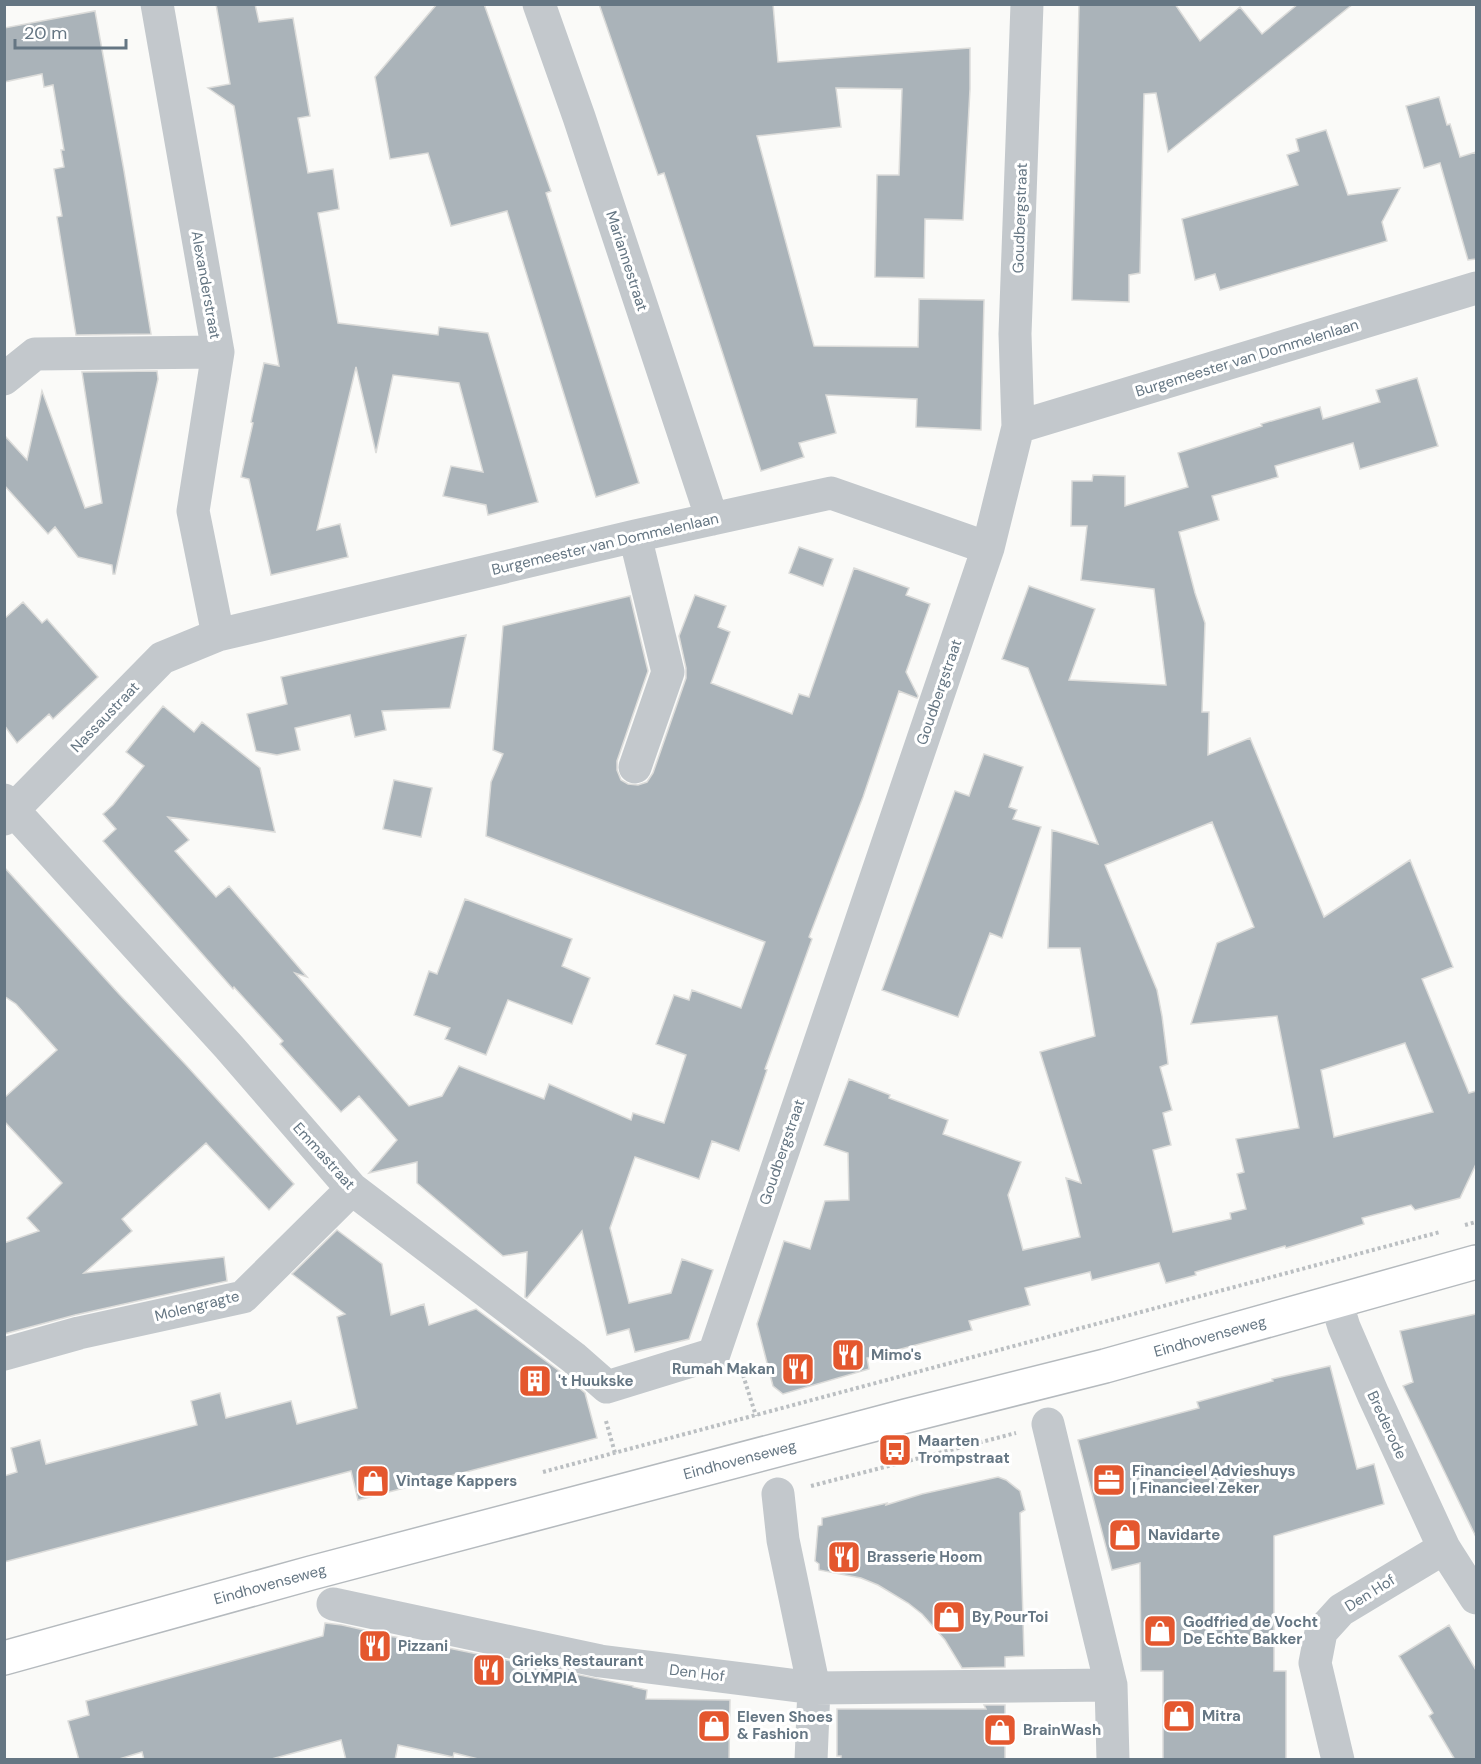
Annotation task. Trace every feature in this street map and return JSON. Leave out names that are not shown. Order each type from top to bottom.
[{"type":"main road","name":"Eindhovenseweg","points":[[4,1658],[311,1573],[906,1416],[1105,1366],[1476,1262]]},
{"type":"street","name":"Alexanderstraat","points":[[157,4],[218,352],[192,511],[218,635]]},
{"type":"street","name":"Mariannestraat","points":[[539,4],[579,117],[712,519]]},
{"type":"street","name":"Goudbergstraat","points":[[714,1354],[988,548],[1018,427],[1015,334],[1027,4]]},
{"type":"street","name":"Burgemeester van Dommelenlaan","points":[[1018,427],[1476,288]]},
{"type":"street","points":[[4,379],[35,354],[218,352]]},
{"type":"street","name":"Burgemeester van Dommelenlaan","points":[[218,635],[635,536],[831,493],[988,548]]},
{"type":"street","points":[[635,536],[668,672],[635,767]]},
{"type":"street","name":"Nassaustraat","points":[[8,810],[162,658],[218,635]]},
{"type":"street","name":"Emmastraat","points":[[8,810],[229,1047],[352,1189],[574,1358],[607,1387],[714,1354]]},
{"type":"street","name":"Molengragte","points":[[4,1354],[79,1333],[243,1298],[352,1189]]},
{"type":"street","name":"Brederode","points":[[1335,1301],[1373,1395],[1444,1548]]},
{"type":"street","points":[[1048,1424],[1111,1684],[1113,1760]]},
{"type":"street","points":[[778,1494],[783,1540],[814,1688],[811,1760]]},
{"type":"street","points":[[1444,1548],[1476,1548]]},
{"type":"street","points":[[1444,1548],[1476,1598]]},
{"type":"street","name":"Den Hof","points":[[1338,1760],[1315,1663],[1321,1632],[1341,1610],[1444,1548]]},
{"type":"street","name":"Den Hof","points":[[333,1604],[600,1661],[814,1688],[1111,1684]]},
{"type":"path","points":[[1454,1228],[1476,1222]]},
{"type":"path","points":[[615,1452],[1443,1231]]},
{"type":"building","points":[[216,4],[255,4],[259,22],[293,18],[310,116],[298,118],[308,173],[333,169],[339,209],[318,213],[338,323],[438,335],[439,327],[488,333],[538,502],[488,515],[486,505],[443,496],[451,466],[483,472],[459,383],[393,375],[376,453],[356,367],[317,530],[340,524],[348,557],[271,575],[249,479],[241,477],[264,363],[279,366],[234,106],[208,88],[230,84]]},
{"type":"building","points":[[437,4],[484,4],[551,191],[546,193],[639,483],[596,497],[507,211],[451,226],[428,153],[390,159],[375,77]]},
{"type":"building","points":[[599,4],[773,4],[778,62],[970,48],[963,220],[925,219],[924,278],[875,277],[877,175],[899,175],[902,89],[836,88],[841,127],[757,136],[814,346],[918,347],[919,299],[984,300],[981,430],[916,427],[917,399],[826,395],[836,433],[799,443],[804,457],[761,471],[664,173],[658,175]]},
{"type":"building","points":[[1079,4],[1175,4],[1200,41],[1240,7],[1262,34],[1298,4],[1353,4],[1168,152],[1156,93],[1144,94],[1140,273],[1129,275],[1129,302],[1072,300]]},
{"type":"building","points":[[95,11],[151,334],[76,335],[57,217],[62,216],[54,169],[64,167],[61,150],[64,150],[53,85],[44,87],[42,74],[4,82],[4,28]]},
{"type":"building","points":[[1439,97],[1460,157],[1476,152],[1476,259],[1468,260],[1440,163],[1424,168],[1406,106]]},
{"type":"building","points":[[1326,130],[1348,195],[1400,188],[1382,222],[1387,241],[1220,290],[1215,274],[1195,280],[1182,219],[1298,185],[1287,155],[1299,151],[1296,139]]},
{"type":"building","points":[[157,371],[158,379],[115,574],[113,574],[112,565],[78,557],[55,527],[48,534],[4,485],[4,435],[27,460],[42,391],[85,508],[102,503],[82,372]]},
{"type":"building","points":[[1417,378],[1438,446],[1360,469],[1353,443],[1275,466],[1278,477],[1212,496],[1219,520],[1179,532],[1205,623],[1202,712],[1209,712],[1208,755],[1250,738],[1324,917],[1410,860],[1453,967],[1422,979],[1469,1093],[1476,1091],[1476,1164],[1460,1198],[1415,1210],[1411,1205],[1362,1218],[1364,1224],[1195,1272],[1196,1275],[1166,1283],[1159,1263],[1092,1280],[1090,1272],[1025,1288],[1030,1305],[969,1321],[972,1330],[867,1358],[869,1369],[783,1394],[773,1386],[757,1324],[784,1241],[810,1249],[825,1201],[849,1200],[848,1153],[824,1145],[849,1079],[890,1095],[889,1098],[948,1120],[943,1134],[1021,1162],[1008,1195],[1023,1250],[1080,1237],[1066,1178],[1081,1183],[1040,1052],[1095,1036],[1080,948],[1048,948],[1052,830],[1098,844],[1028,668],[1002,659],[1029,586],[1095,609],[1069,680],[1166,685],[1154,589],[1081,580],[1087,526],[1071,526],[1072,481],[1092,481],[1093,475],[1125,476],[1125,506],[1188,487],[1178,453],[1262,426],[1261,424],[1320,407],[1323,419],[1380,402],[1376,390]],"holes":[[[1212,822],[1254,927],[1217,943],[1191,1024],[1277,1016],[1299,1128],[1236,1139],[1244,1172],[1237,1174],[1246,1209],[1230,1213],[1231,1219],[1173,1232],[1153,1150],[1171,1145],[1163,1113],[1172,1110],[1160,1067],[1168,1064],[1162,1016],[1157,990],[1105,865]],[[1405,1043],[1433,1112],[1334,1137],[1321,1070]]]},
{"type":"building","points":[[799,547],[833,559],[823,586],[789,573]]},
{"type":"building","points":[[854,568],[909,588],[906,595],[930,604],[906,672],[918,696],[917,698],[899,691],[863,797],[809,937],[812,939],[765,1069],[767,1070],[739,1151],[712,1141],[699,1179],[635,1157],[610,1228],[629,1303],[671,1293],[682,1259],[713,1270],[689,1339],[635,1352],[629,1329],[607,1335],[582,1231],[527,1298],[525,1297],[527,1252],[503,1256],[417,1183],[417,1162],[369,1173],[397,1140],[359,1096],[341,1112],[280,1044],[283,1041],[234,987],[233,989],[103,841],[116,829],[103,814],[144,766],[126,752],[163,706],[194,732],[202,722],[260,768],[275,832],[168,817],[189,840],[175,851],[216,897],[229,886],[307,977],[295,973],[409,1106],[442,1096],[459,1066],[544,1099],[549,1084],[631,1120],[633,1113],[664,1123],[686,1055],[656,1044],[674,995],[689,1000],[692,990],[741,1008],[765,942],[486,836],[491,782],[503,754],[493,750],[503,626],[630,596],[648,671],[617,761],[617,770],[621,780],[628,784],[638,785],[647,782],[653,773],[686,678],[679,636],[695,595],[726,606],[718,627],[730,632],[711,683],[792,714],[799,694],[809,697]]},
{"type":"building","points":[[23,602],[42,623],[47,619],[98,677],[53,719],[49,714],[17,743],[4,725],[4,619]]},
{"type":"building","points":[[466,635],[450,708],[382,711],[386,730],[355,737],[350,715],[295,728],[300,750],[277,755],[256,751],[247,714],[287,704],[281,677]]},
{"type":"building","points":[[984,754],[1023,767],[1009,807],[1017,810],[1013,819],[1041,827],[1002,938],[990,933],[958,1017],[882,990],[955,791],[969,796]]},
{"type":"building","points":[[394,780],[432,788],[421,837],[383,829]]},
{"type":"building","points":[[4,867],[294,1184],[269,1210],[206,1143],[122,1219],[132,1231],[84,1273],[224,1257],[227,1281],[75,1315],[4,1334],[4,1243],[39,1231],[27,1218],[62,1183],[4,1121],[4,1098],[57,1050],[16,1004],[4,996]]},
{"type":"building","points":[[465,899],[572,939],[562,966],[590,978],[572,1024],[508,1000],[486,1055],[445,1039],[450,1028],[414,1015],[429,971],[437,974]]},
{"type":"building","points":[[337,1230],[382,1264],[391,1315],[424,1304],[429,1325],[476,1309],[566,1376],[585,1393],[597,1438],[358,1500],[351,1471],[4,1562],[4,1476],[17,1472],[11,1448],[40,1440],[46,1464],[197,1425],[191,1401],[220,1393],[226,1418],[291,1401],[297,1424],[357,1408],[337,1317],[345,1314],[292,1274]]},
{"type":"building","points":[[1476,1314],[1476,1537],[1403,1386],[1413,1382],[1400,1331]]},
{"type":"building","points":[[1330,1366],[1357,1469],[1374,1464],[1384,1504],[1274,1536],[1274,1671],[1286,1671],[1286,1760],[1163,1760],[1163,1671],[1141,1671],[1140,1563],[1112,1570],[1078,1440],[1199,1408],[1197,1402],[1273,1381],[1272,1379]]},
{"type":"building","points":[[998,1477],[1020,1491],[1025,1510],[1020,1513],[1024,1656],[1005,1657],[1005,1667],[962,1668],[945,1640],[922,1614],[908,1603],[878,1585],[861,1578],[819,1570],[819,1564],[815,1561],[818,1526],[822,1525],[822,1518],[887,1503],[886,1505],[922,1494]]},
{"type":"building","points":[[325,1623],[633,1686],[647,1690],[646,1699],[730,1700],[729,1760],[482,1760],[454,1753],[453,1757],[398,1745],[395,1760],[346,1760],[341,1740],[268,1760],[144,1760],[142,1752],[116,1760],[79,1760],[68,1721],[89,1715],[86,1701],[323,1636]]},
{"type":"building","points":[[1449,1625],[1476,1670],[1476,1760],[1455,1760],[1429,1716],[1433,1713],[1399,1656]]},
{"type":"building","points":[[984,1705],[1005,1705],[1005,1760],[841,1760],[841,1756],[837,1756],[837,1709],[986,1709]]},
{"type":"place","name":"Mimo's","points":[[848,1355]]},
{"type":"place","name":"Rumah Makan","points":[[798,1369]]},
{"type":"place","name":"'t Huukske","points":[[535,1381]]},
{"type":"place","name":"Maarten Trompstraat","points":[[895,1450]]},
{"type":"place","name":"Financieel Advieshuys | Financieel Zeker","points":[[1109,1480]]},
{"type":"place","name":"Vintage Kappers","points":[[373,1481]]},
{"type":"place","name":"Navidarte","points":[[1125,1535]]},
{"type":"place","name":"Brasserie Hoom","points":[[844,1557]]},
{"type":"place","name":"By PourToi","points":[[949,1617]]},
{"type":"place","name":"Godfried de Vocht De Echte Bakker","points":[[1160,1631]]},
{"type":"place","name":"Pizzani","points":[[375,1646]]},
{"type":"place","name":"Grieks Restaurant OLYMPIA","points":[[489,1670]]},
{"type":"place","name":"Mitra","points":[[1179,1716]]},
{"type":"place","name":"Eleven Shoes & Fashion","points":[[714,1726]]},
{"type":"place","name":"BrainWash","points":[[1000,1730]]}]
